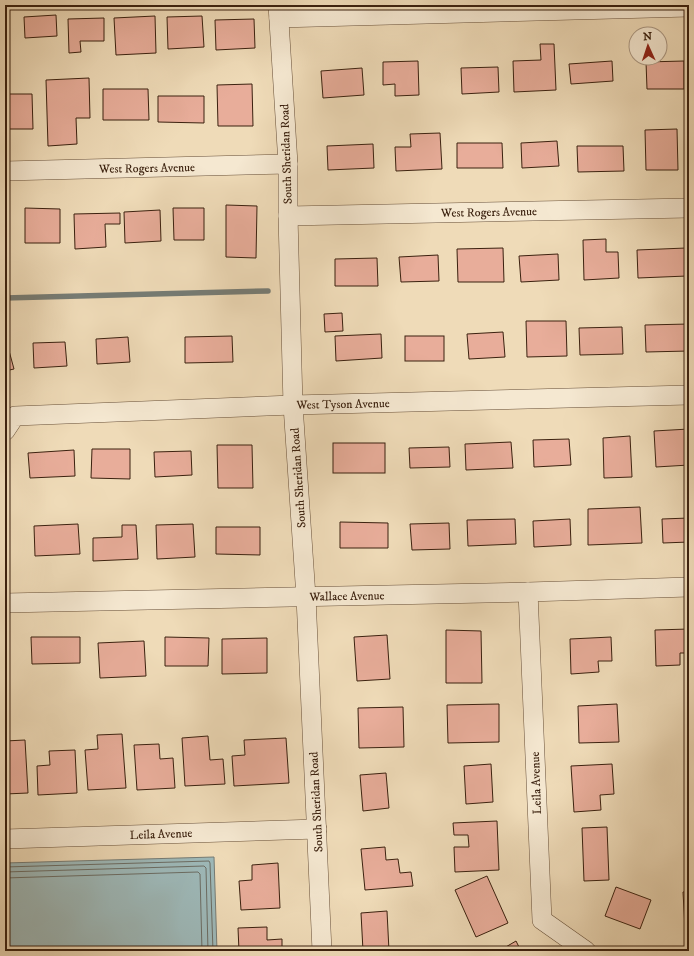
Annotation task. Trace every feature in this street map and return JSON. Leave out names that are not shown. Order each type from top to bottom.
[{"type":"street","points":[[278,11],[689,7]]},
{"type":"street","name":"South Sheridan Road","points":[[278,11],[288,164],[293,405],[306,597],[322,951]]},
{"type":"street","name":"West Rogers Avenue","points":[[5,171],[288,164]]},
{"type":"street","name":"West Rogers Avenue","points":[[288,216],[689,208]]},
{"type":"street","name":"West Tyson Avenue","points":[[5,431],[15,416],[293,405],[689,395]]},
{"type":"street","name":"Wallace Avenue","points":[[5,603],[528,592],[689,587]]},
{"type":"street","name":"Leila Avenue","points":[[528,592],[542,920],[586,951]]},
{"type":"street","name":"Leila Avenue","points":[[5,839],[317,829]]},
{"type":"water","points":[[214,857],[217,951],[5,951],[5,863]]},
{"type":"building","points":[[56,15],[57,36],[25,38],[24,17]]},
{"type":"building","points":[[155,16],[156,53],[116,55],[114,18]]},
{"type":"building","points":[[202,16],[204,47],[168,49],[167,17]]},
{"type":"building","points":[[104,18],[104,41],[80,41],[81,52],[69,53],[68,19]]},
{"type":"building","points":[[254,19],[255,48],[216,50],[215,20]]},
{"type":"building","points":[[540,44],[554,44],[556,90],[514,92],[513,61],[541,60]]},
{"type":"building","points":[[418,61],[419,95],[395,96],[395,84],[383,85],[383,62]]},
{"type":"building","points":[[612,61],[613,81],[571,84],[569,64]]},
{"type":"building","points":[[668,61],[684,61],[684,89],[647,89],[646,66],[668,66]]},
{"type":"building","points":[[498,67],[499,92],[462,94],[461,68]]},
{"type":"building","points":[[362,68],[364,95],[323,98],[321,71]]},
{"type":"building","points":[[89,78],[90,118],[76,118],[77,144],[48,146],[46,80]]},
{"type":"building","points":[[252,84],[253,126],[218,126],[217,85]]},
{"type":"building","points":[[103,89],[148,89],[149,120],[103,120]]},
{"type":"building","points":[[5,94],[32,94],[33,129],[5,129]]},
{"type":"building","points":[[158,96],[204,96],[204,123],[158,122]]},
{"type":"building","points":[[677,129],[678,170],[646,170],[645,130]]},
{"type":"building","points":[[440,133],[442,169],[396,171],[395,147],[411,147],[410,134]]},
{"type":"building","points":[[557,141],[559,166],[522,168],[521,143]]},
{"type":"building","points":[[457,143],[502,143],[503,168],[457,168]]},
{"type":"building","points":[[373,144],[374,168],[328,170],[327,146]]},
{"type":"building","points":[[577,146],[623,146],[624,171],[578,172]]},
{"type":"building","points":[[226,205],[257,206],[256,258],[226,257]]},
{"type":"building","points":[[25,208],[60,209],[60,243],[25,243]]},
{"type":"building","points":[[173,208],[204,208],[204,240],[174,240]]},
{"type":"building","points":[[160,210],[161,241],[125,243],[124,212]]},
{"type":"building","points":[[120,213],[120,224],[105,224],[106,247],[75,249],[74,214]]},
{"type":"building","points":[[606,239],[606,252],[618,252],[619,278],[584,280],[583,240]]},
{"type":"building","points":[[503,248],[504,282],[458,282],[457,249]]},
{"type":"building","points":[[686,248],[687,276],[638,278],[637,250]]},
{"type":"building","points":[[558,254],[559,280],[521,282],[519,256]]},
{"type":"building","points":[[438,255],[439,281],[401,282],[399,257]]},
{"type":"building","points":[[377,258],[378,286],[335,286],[335,259]]},
{"type":"building","points":[[342,313],[343,331],[325,332],[324,314]]},
{"type":"building","points":[[526,321],[566,321],[567,356],[527,357]]},
{"type":"building","points":[[689,324],[689,351],[646,352],[645,325]]},
{"type":"building","points":[[622,327],[623,354],[580,355],[579,328]]},
{"type":"building","points":[[503,332],[505,357],[469,359],[467,334]]},
{"type":"building","points":[[381,334],[382,358],[336,361],[335,336]]},
{"type":"building","points":[[5,336],[14,369],[5,371]]},
{"type":"building","points":[[232,336],[233,362],[185,363],[185,337]]},
{"type":"building","points":[[405,336],[444,336],[444,361],[405,361]]},
{"type":"building","points":[[128,337],[130,362],[97,364],[96,339]]},
{"type":"building","points":[[65,342],[67,366],[34,368],[33,343]]},
{"type":"building","points":[[689,429],[689,465],[656,467],[654,431]]},
{"type":"building","points":[[630,436],[632,477],[604,478],[603,438]]},
{"type":"building","points":[[569,439],[571,465],[534,467],[533,440]]},
{"type":"building","points":[[511,442],[513,468],[466,470],[465,444]]},
{"type":"building","points":[[333,443],[385,443],[385,473],[333,473]]},
{"type":"building","points":[[217,445],[252,445],[253,488],[218,488]]},
{"type":"building","points":[[449,447],[450,467],[410,468],[409,448]]},
{"type":"building","points":[[92,449],[130,449],[130,479],[91,478]]},
{"type":"building","points":[[74,450],[75,476],[30,478],[28,453]]},
{"type":"building","points":[[191,451],[192,475],[155,477],[154,452]]},
{"type":"building","points":[[640,507],[642,543],[588,545],[588,509]]},
{"type":"building","points":[[689,518],[689,542],[663,543],[662,519]]},
{"type":"building","points":[[515,519],[516,544],[468,546],[467,520]]},
{"type":"building","points":[[570,519],[571,545],[534,547],[533,521]]},
{"type":"building","points":[[340,522],[388,523],[388,548],[340,548]]},
{"type":"building","points":[[449,523],[450,549],[412,550],[410,524]]},
{"type":"building","points":[[78,524],[80,554],[35,556],[34,526]]},
{"type":"building","points":[[193,524],[195,557],[157,559],[156,525]]},
{"type":"building","points":[[122,525],[136,525],[138,559],[93,561],[93,538],[122,537]]},
{"type":"building","points":[[216,527],[260,527],[260,555],[216,554]]},
{"type":"building","points":[[689,629],[689,653],[680,653],[680,665],[656,666],[655,630]]},
{"type":"building","points":[[446,630],[481,631],[482,683],[446,683]]},
{"type":"building","points":[[387,635],[390,679],[357,681],[354,637]]},
{"type":"building","points":[[31,637],[80,637],[80,663],[32,664]]},
{"type":"building","points":[[165,637],[209,638],[208,666],[165,666]]},
{"type":"building","points":[[611,637],[612,661],[598,661],[599,672],[571,674],[570,639]]},
{"type":"building","points":[[267,638],[267,673],[222,674],[222,639]]},
{"type":"building","points":[[144,641],[146,676],[100,678],[98,643]]},
{"type":"building","points":[[499,704],[499,742],[448,743],[447,705]]},
{"type":"building","points":[[617,704],[619,742],[579,743],[578,706]]},
{"type":"building","points":[[403,707],[404,747],[359,748],[358,708]]},
{"type":"building","points":[[122,734],[126,788],[88,790],[85,750],[98,749],[97,735]]},
{"type":"building","points":[[208,736],[210,760],[223,759],[225,784],[185,786],[182,738]]},
{"type":"building","points":[[286,738],[289,783],[234,786],[232,756],[245,755],[244,740]]},
{"type":"building","points":[[25,740],[28,793],[5,794],[5,741]]},
{"type":"building","points":[[159,744],[160,759],[173,758],[175,788],[137,790],[134,745]]},
{"type":"building","points":[[75,750],[77,793],[38,795],[37,766],[50,765],[49,751]]},
{"type":"building","points":[[491,764],[493,802],[466,804],[464,766]]},
{"type":"building","points":[[612,764],[614,794],[600,795],[601,810],[574,812],[571,766]]},
{"type":"building","points":[[386,773],[389,808],[363,811],[360,775]]},
{"type":"building","points":[[497,821],[499,870],[455,872],[454,847],[469,847],[468,835],[454,835],[453,823]]},
{"type":"building","points":[[607,827],[609,880],[584,881],[582,828]]},
{"type":"building","points":[[385,847],[386,860],[398,859],[400,873],[411,872],[413,886],[365,890],[361,849]]},
{"type":"building","points":[[278,863],[280,908],[241,910],[239,881],[252,880],[252,865]]},
{"type":"building","points":[[487,876],[508,923],[476,937],[455,890]]},
{"type":"building","points":[[616,887],[651,900],[640,929],[605,916]]},
{"type":"building","points":[[689,891],[689,928],[685,928],[683,892]]},
{"type":"building","points":[[387,911],[389,951],[363,951],[361,913]]},
{"type":"building","points":[[267,927],[267,940],[282,939],[282,951],[239,951],[238,928]]},
{"type":"building","points":[[516,941],[521,951],[499,951]]},
{"type":"waterway","points":[[5,298],[268,291]]}]
